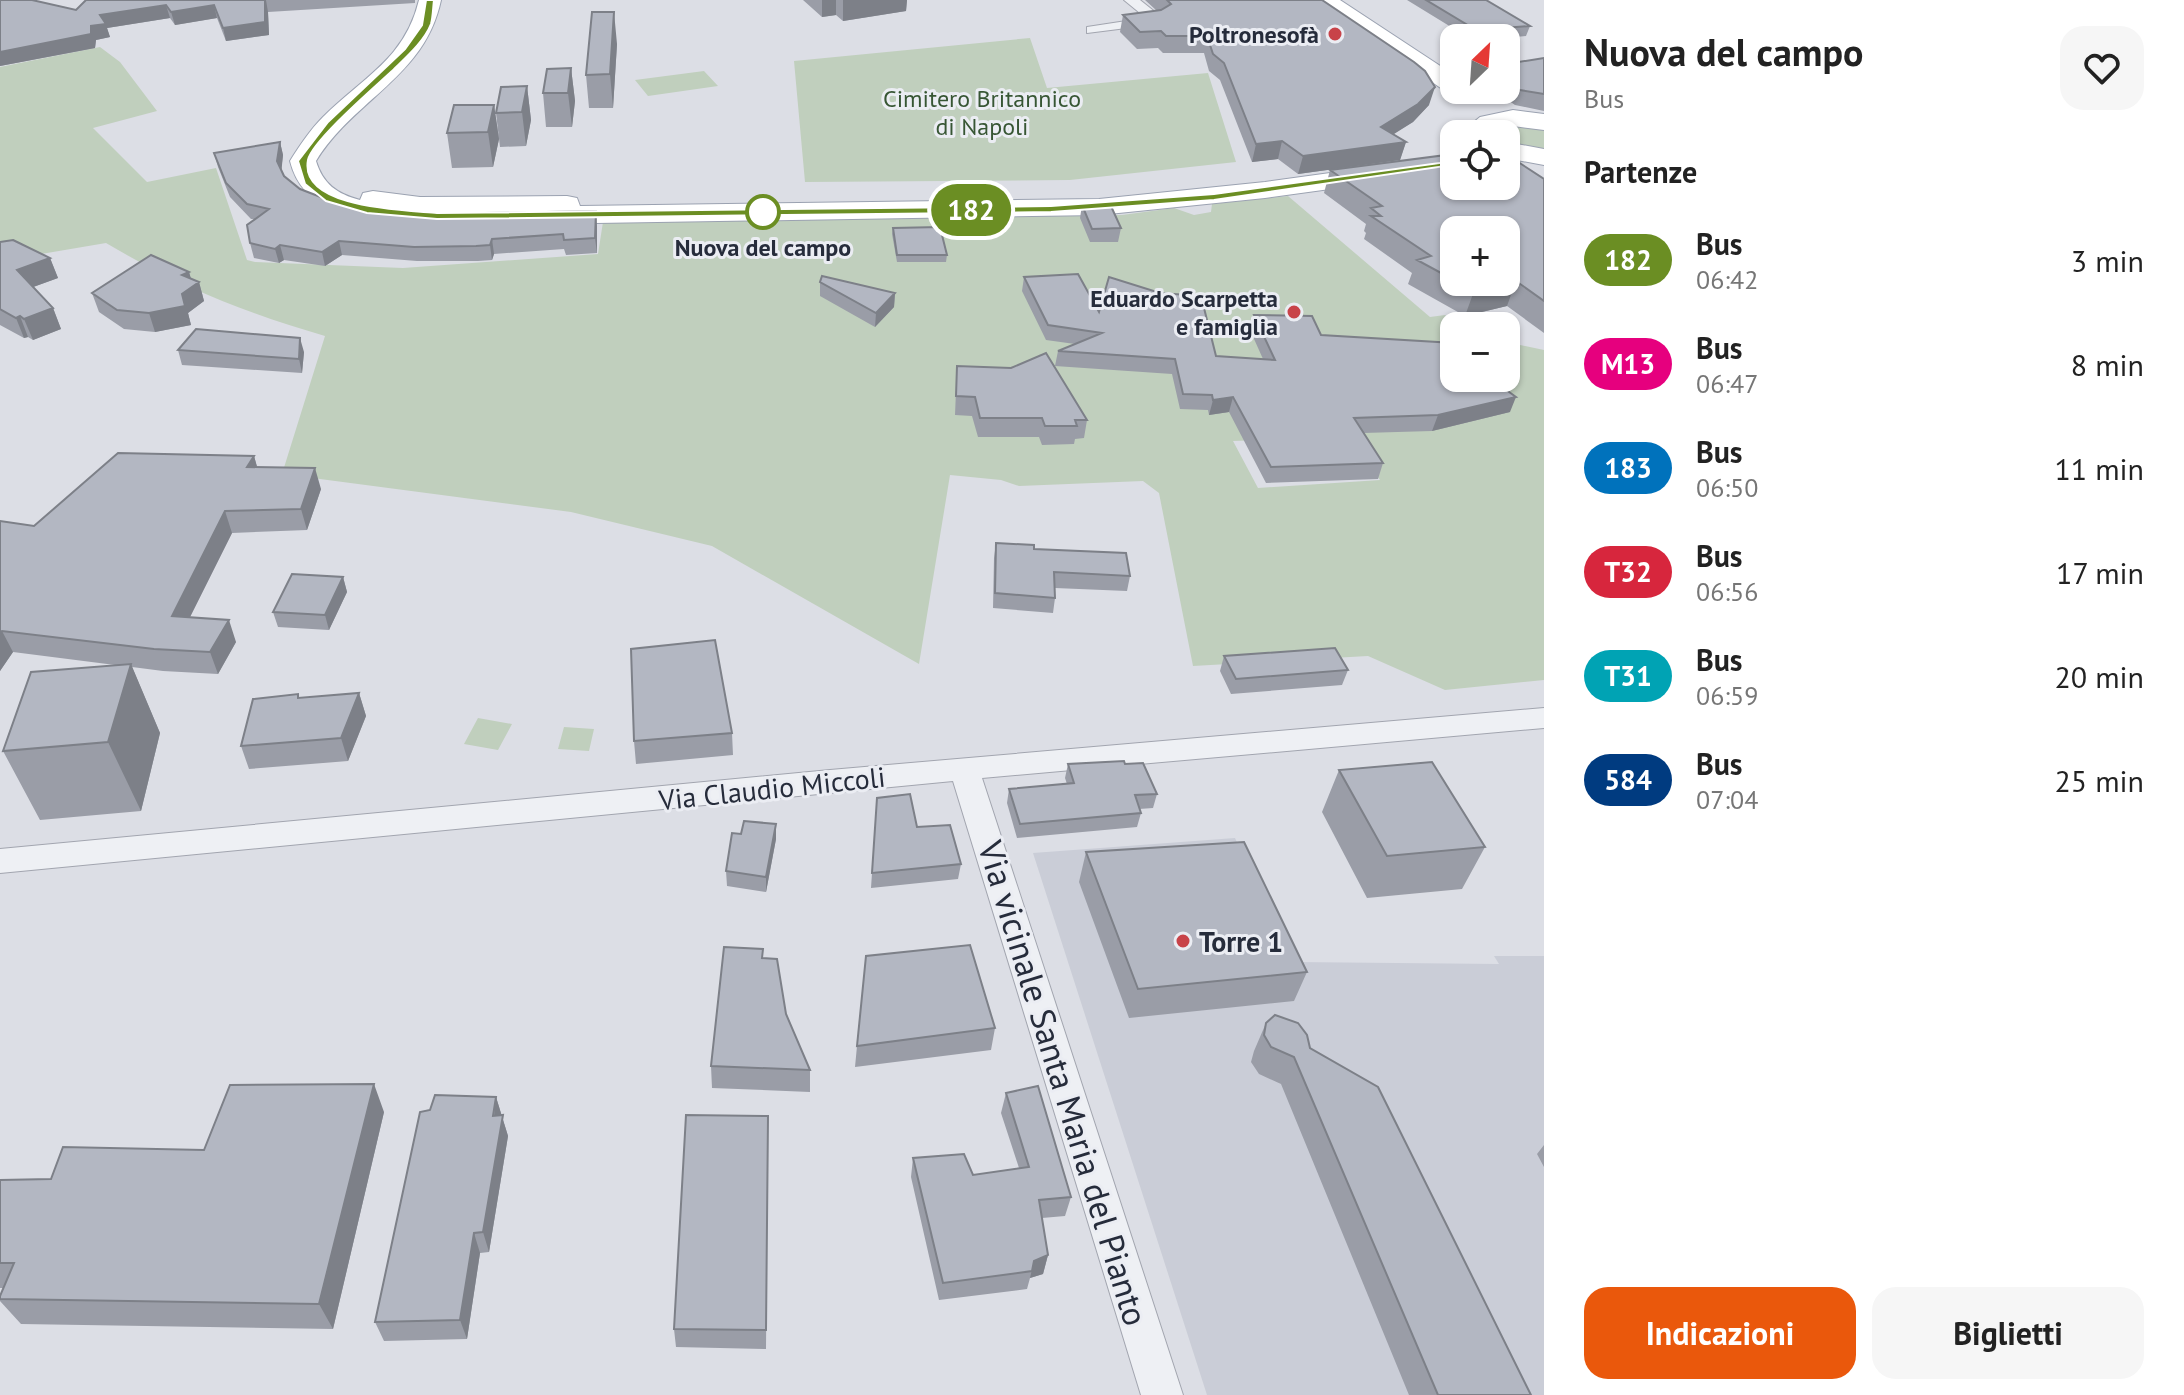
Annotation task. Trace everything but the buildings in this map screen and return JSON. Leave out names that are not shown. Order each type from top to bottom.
[{"type":"main road","points":[[439,0],[430,0],[426,25],[408,51],[331,124],[307,153],[303,161],[308,182],[330,199],[367,210],[437,216],[1051,209],[1214,197],[1440,145]]},
{"type":"main road","points":[[448,0],[444,25],[426,52],[351,125],[327,154],[324,161],[330,178],[348,191],[380,201],[441,206],[1046,199],[1204,187],[1410,158],[1440,148]]},
{"type":"main road","points":[[1325,0],[1440,67]]},
{"type":"main road","points":[[1342,0],[1440,64]]},
{"type":"main road","points":[[1466,120],[1466,112],[1498,104]]},
{"type":"street","points":[[1092,30],[1158,20],[1131,0]]},
{"type":"street","name":"Via Claudio Miccoli","points":[[0,861],[1544,718]]},
{"type":"street","name":"Via vicinale Santa Maria del Pianto","points":[[965,771],[1162,1395]]},
{"type":"shaded area","points":[[1235,838],[1293,962],[1499,964],[1494,956],[1544,956],[1544,1395],[1207,1395],[1033,853]]},
{"type":"green space","name":"Cimitero Britannico di Napoli","points":[[1030,38],[1047,88],[1208,73],[1236,162],[1070,180],[805,182],[794,61]]},
{"type":"green space","points":[[100,47],[120,62],[157,111],[93,128],[147,182],[216,168],[247,260],[255,262],[403,268],[598,254],[603,222],[1122,215],[1174,208],[1194,215],[1211,212],[1212,204],[1288,196],[1430,317],[1440,316],[1440,392],[1520,392],[1520,345],[1544,350],[1544,680],[1445,690],[1368,656],[1193,666],[1159,493],[1143,481],[1019,486],[1001,480],[950,475],[919,664],[712,546],[571,512],[282,474],[325,336],[212,297],[106,243],[0,261],[0,67]],"holes":[[[1349,437],[1380,480],[1258,488],[1233,441]]]},
{"type":"green space","points":[[704,71],[718,86],[648,96],[635,80]]},
{"type":"green space","points":[[1520,125],[1544,125],[1544,154],[1520,150]]},
{"type":"green space","points":[[478,718],[512,724],[498,750],[464,744]]},
{"type":"green space","points":[[564,727],[594,729],[589,751],[558,749]]},
{"type":"bus line","name":"182","points":[[430,0],[426,25],[408,51],[331,124],[307,153],[303,161],[308,182],[330,199],[367,210],[437,216],[1051,209],[1214,197],[1440,166]]},
{"type":"place","name":"Poltronesofà","points":[[1335,34]]},
{"type":"place","name":"Nuova del campo","points":[[763,212]]},
{"type":"place","name":"Eduardo Scarpetta e famiglia","points":[[1294,312]]},
{"type":"place","name":"Torre 1","points":[[1183,941]]}]
